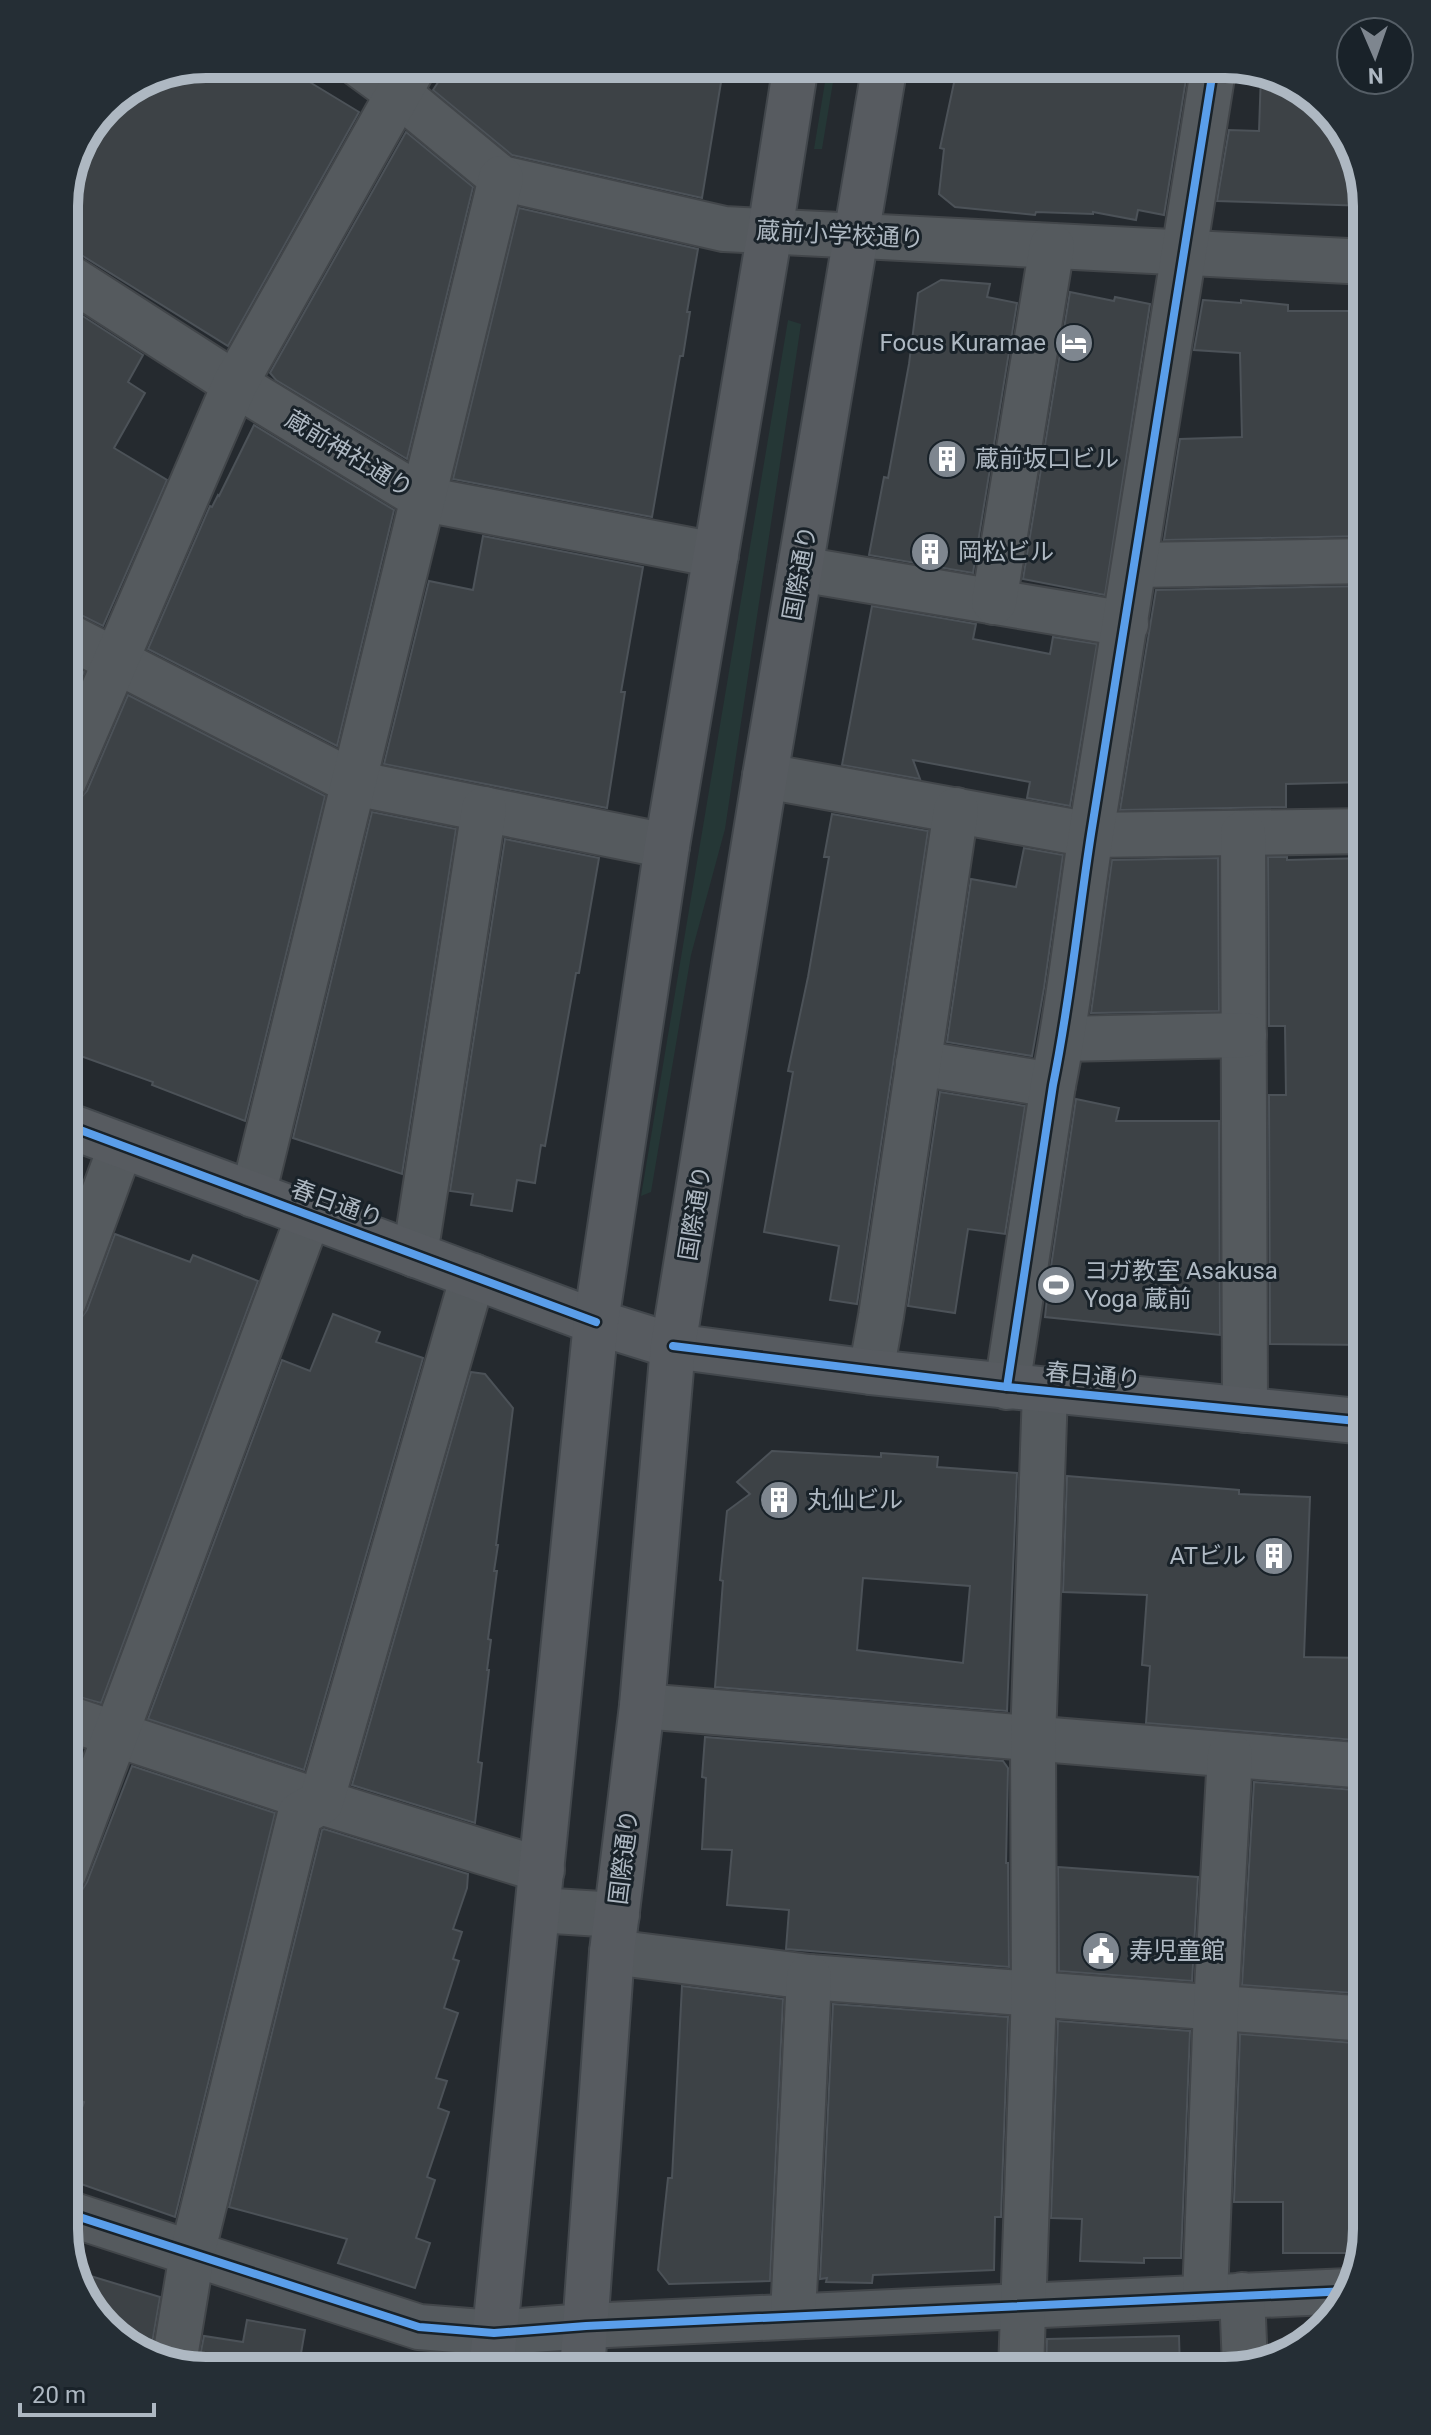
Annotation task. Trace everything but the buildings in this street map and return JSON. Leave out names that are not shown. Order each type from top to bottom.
[{"type":"main road","points":[[492,2352],[596,1322],[667,846],[794,78]]},
{"type":"main road","name":"国際通り","points":[[583,2357],[615,1934],[642,1706],[673,1346],[883,78]]},
{"type":"main road","name":"春日通り","points":[[78,1129],[596,1322],[673,1346],[871,1372],[1353,1421]]},
{"type":"street","points":[[1021,2357],[1034,1993],[1026,1389],[1053,1085],[1212,78]]},
{"type":"street","name":"蔵前小学校通り","points":[[407,79],[501,178],[724,229],[1353,261]]},
{"type":"street","points":[[78,750],[235,384],[407,79]]},
{"type":"street","points":[[253,1195],[501,178]]},
{"type":"street","points":[[994,602],[1052,246]]},
{"type":"street","name":"蔵前神社通り","points":[[78,283],[235,384],[424,499],[716,555]]},
{"type":"street","points":[[1136,565],[1353,561]]},
{"type":"street","points":[[800,569],[1126,624]]},
{"type":"street","points":[[78,641],[354,783],[667,846]]},
{"type":"street","points":[[765,776],[1091,835],[1353,831]]},
{"type":"street","points":[[415,1255],[484,809]]},
{"type":"street","points":[[871,1372],[956,810]]},
{"type":"street","points":[[1243,833],[1245,1410]]},
{"type":"street","points":[[1062,1039],[1244,1035]]},
{"type":"street","points":[[918,1063],[1053,1085]]},
{"type":"street","points":[[78,1263],[121,1146]]},
{"type":"street","points":[[78,1837],[309,1215]]},
{"type":"street","points":[[176,2353],[192,2254],[300,1814],[321,1802],[473,1276]]},
{"type":"street","points":[[642,1706],[1353,1765]]},
{"type":"street","points":[[78,1721],[321,1802],[540,1890],[615,1934],[809,1977],[1353,2018]]},
{"type":"street","points":[[1230,1755],[1216,2007],[1223,2296],[1242,2356]]},
{"type":"street","points":[[793,2316],[809,1977]]},
{"type":"street","points":[[78,2217],[492,2352],[586,2326],[1337,2291]]},
{"type":"shaded area","points":[[826,78],[834,78],[822,149],[814,149]]},
{"type":"shaded area","points":[[788,320],[801,324],[725,829],[691,955],[651,1192],[641,1196]]},
{"type":"cycle path","points":[[1007,1387],[1091,834],[1212,78]]},
{"type":"cycle path","points":[[78,1129],[596,1322]]},
{"type":"cycle path","points":[[673,1346],[1007,1387],[1353,1421]]},
{"type":"cycle path","points":[[78,2217],[419,2327],[494,2333],[586,2326],[1337,2292]]},
{"type":"place","name":"Focus Kuramae","points":[[1074,343]]},
{"type":"place","name":"蔵前坂口ビル","points":[[947,459]]},
{"type":"place","name":"岡松ビル","points":[[930,552]]},
{"type":"place","name":"ヨガ教室 Asakusa Yoga 蔵前","points":[[1056,1285]]},
{"type":"place","name":"丸仙ビル","points":[[779,1500]]},
{"type":"place","name":"ATビル","points":[[1274,1556]]},
{"type":"place","name":"寿児童館","points":[[1101,1951]]}]
